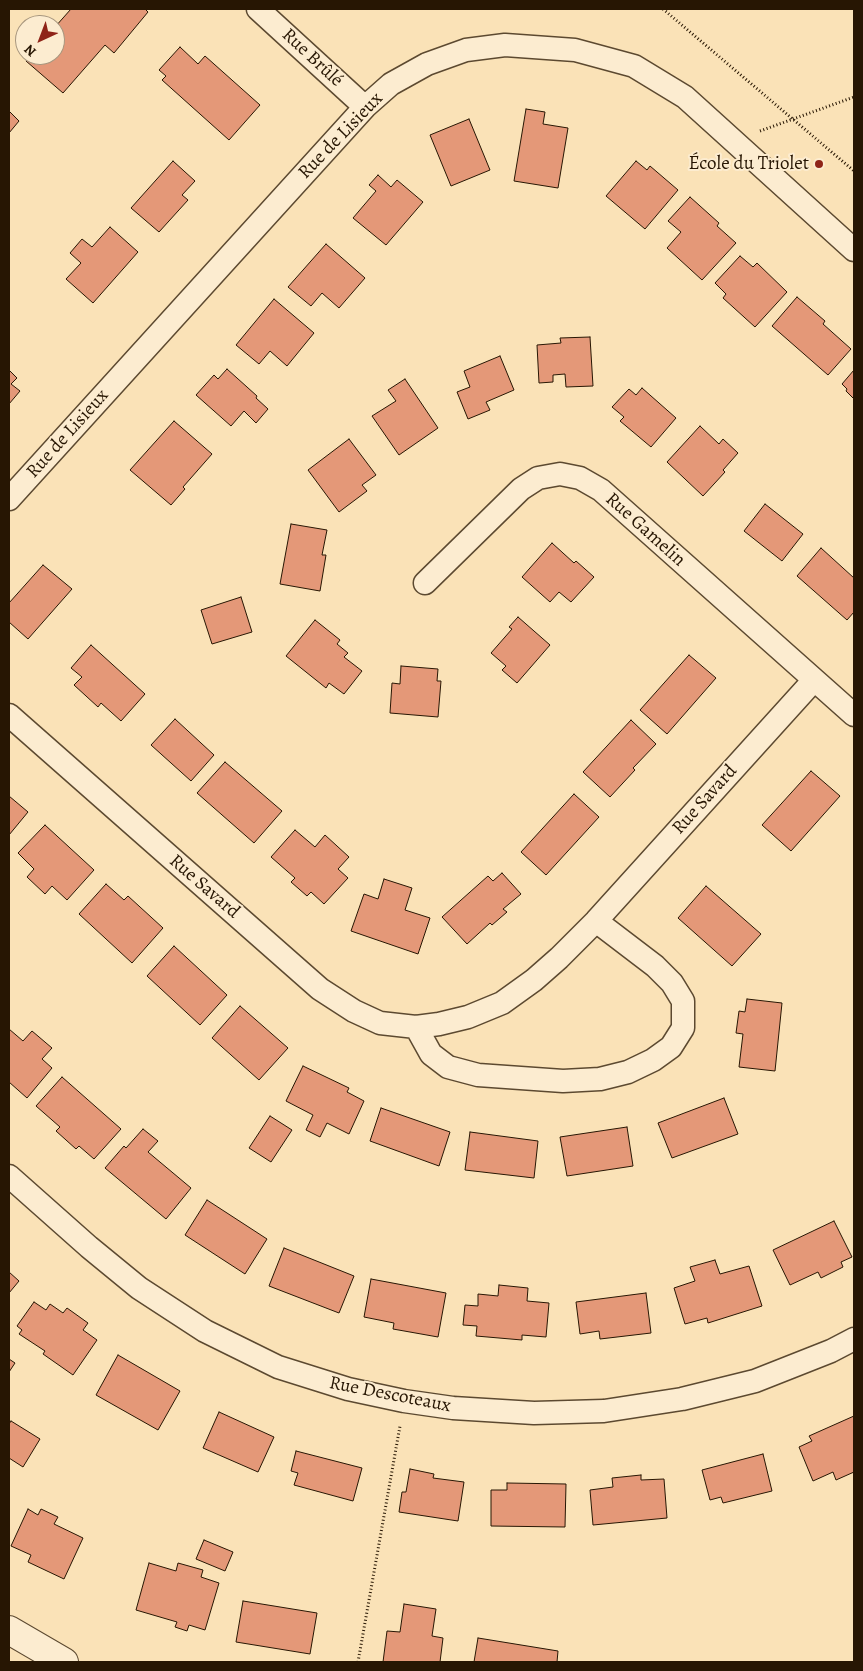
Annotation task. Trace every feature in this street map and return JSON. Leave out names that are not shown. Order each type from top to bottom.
[{"type":"street","name":"Rue Brûlé","points":[[258,9],[365,107]]},
{"type":"street","name":"Rue de Lisieux","points":[[9,499],[365,107],[391,84],[427,64],[466,50],[505,45],[575,50],[634,66],[685,97],[854,250]]},
{"type":"street","name":"Rue Gamelin","points":[[426,583],[521,489],[538,478],[560,474],[580,478],[601,490],[854,715]]},
{"type":"street","name":"Rue Savard","points":[[9,715],[320,990],[354,1011],[380,1023],[416,1027],[468,1017],[502,1004],[534,980],[596,921],[814,680]]},
{"type":"street","points":[[416,1027],[431,1054],[448,1067],[478,1076],[563,1081],[600,1079],[628,1072],[653,1060],[671,1046],[683,1028],[683,1001],[672,982],[655,966],[596,921]]},
{"type":"street","name":"Rue Descoteaux","points":[[9,1176],[89,1247],[139,1288],[205,1331],[278,1367],[348,1390],[404,1402],[453,1408],[534,1413],[604,1411],[682,1399],[755,1381],[831,1351],[854,1339]]},
{"type":"street","points":[[9,1630],[64,1662]]},
{"type":"path","points":[[663,9],[854,172]]},
{"type":"path","points":[[740,147],[761,130],[854,97]]},
{"type":"path","points":[[358,1662],[404,1402]]},
{"type":"building","points":[[71,9],[145,9],[148,12],[114,53],[105,45],[63,93],[31,65],[65,65],[65,16]]},
{"type":"building","points":[[180,47],[198,64],[205,56],[260,105],[229,140],[162,80],[166,76],[159,70]]},
{"type":"building","points":[[526,109],[545,112],[543,124],[568,128],[558,188],[514,181]]},
{"type":"building","points":[[9,111],[19,121],[9,133]]},
{"type":"building","points":[[469,119],[490,170],[451,186],[430,135]]},
{"type":"building","points":[[173,161],[195,181],[182,195],[188,200],[159,232],[131,208]]},
{"type":"building","points":[[636,161],[647,170],[650,166],[678,190],[645,229],[606,196]]},
{"type":"building","points":[[378,175],[391,187],[397,180],[423,202],[386,245],[353,218],[376,191],[369,185]]},
{"type":"building","points":[[690,197],[719,223],[717,226],[736,243],[702,280],[667,248],[681,232],[668,221]]},
{"type":"building","points":[[110,227],[138,252],[93,303],[66,279],[81,263],[70,253],[82,239],[92,247]]},
{"type":"building","points":[[326,244],[365,278],[339,308],[322,293],[311,306],[288,287]]},
{"type":"building","points":[[740,256],[753,267],[757,263],[787,292],[755,327],[723,298],[726,294],[715,283]]},
{"type":"building","points":[[797,297],[825,321],[823,324],[851,349],[828,375],[772,326]]},
{"type":"building","points":[[274,299],[314,333],[287,366],[270,351],[259,364],[236,345]]},
{"type":"building","points":[[590,337],[593,386],[566,387],[565,374],[553,375],[553,382],[539,383],[537,345],[561,343],[560,338]]},
{"type":"building","points":[[500,356],[514,390],[486,402],[490,410],[468,419],[457,392],[470,387],[464,371]]},
{"type":"building","points":[[227,369],[257,396],[256,398],[268,409],[256,423],[244,411],[231,426],[196,395],[214,375],[218,379]]},
{"type":"building","points":[[9,370],[17,378],[11,384],[20,391],[9,404]]},
{"type":"building","points":[[854,370],[854,399],[842,384]]},
{"type":"building","points":[[405,379],[438,428],[399,455],[372,416],[396,401],[388,390]]},
{"type":"building","points":[[642,388],[676,418],[651,447],[620,421],[624,417],[612,407],[629,389],[636,395]]},
{"type":"building","points":[[174,421],[212,454],[183,487],[185,489],[171,505],[130,470]]},
{"type":"building","points":[[700,426],[719,444],[723,439],[738,453],[723,470],[725,472],[703,496],[667,462]]},
{"type":"building","points":[[349,439],[376,475],[362,485],[367,491],[339,512],[308,470]]},
{"type":"building","points":[[765,504],[803,534],[782,561],[744,531]]},
{"type":"building","points":[[291,524],[327,530],[322,555],[326,555],[320,591],[280,584]]},
{"type":"building","points":[[552,543],[574,563],[576,561],[594,577],[571,602],[559,592],[550,602],[522,577]]},
{"type":"building","points":[[821,548],[854,578],[854,612],[847,620],[797,576]]},
{"type":"building","points":[[43,565],[72,589],[28,639],[9,622],[9,603]]},
{"type":"building","points":[[241,597],[252,632],[212,644],[201,610]]},
{"type":"building","points":[[518,617],[550,645],[517,683],[502,670],[506,666],[491,653],[512,629],[509,627]]},
{"type":"building","points":[[315,620],[340,640],[337,644],[348,653],[344,657],[362,671],[344,694],[329,683],[326,688],[286,656]]},
{"type":"building","points":[[91,645],[145,694],[121,721],[101,703],[98,707],[74,685],[82,677],[71,668]]},
{"type":"building","points":[[689,655],[716,678],[667,734],[640,710]]},
{"type":"building","points":[[401,666],[438,669],[437,681],[441,681],[438,717],[390,713],[392,683],[400,684]]},
{"type":"building","points":[[175,719],[214,755],[191,781],[151,745]]},
{"type":"building","points":[[631,720],[656,744],[633,768],[635,770],[610,797],[583,772]]},
{"type":"building","points":[[225,762],[282,811],[254,843],[197,793]]},
{"type":"building","points":[[811,771],[840,796],[791,851],[762,825]]},
{"type":"building","points":[[574,794],[599,817],[546,875],[521,852]]},
{"type":"building","points":[[9,796],[28,812],[9,835]]},
{"type":"building","points":[[45,825],[94,870],[67,900],[52,886],[45,894],[27,877],[34,869],[18,853]]},
{"type":"building","points":[[295,830],[315,847],[325,835],[349,857],[338,869],[348,878],[324,904],[311,892],[307,896],[291,882],[295,878],[271,857]]},
{"type":"building","points":[[502,873],[521,894],[503,909],[507,912],[492,925],[490,923],[467,944],[442,917],[488,876],[493,881]]},
{"type":"building","points":[[384,879],[412,888],[405,910],[430,918],[418,954],[351,931],[364,894],[378,899]]},
{"type":"building","points":[[106,884],[124,900],[128,896],[163,928],[132,963],[79,914]]},
{"type":"building","points":[[706,886],[761,934],[732,966],[678,918]]},
{"type":"building","points":[[174,946],[227,995],[200,1025],[147,976]]},
{"type":"building","points":[[747,999],[782,1003],[775,1071],[739,1067],[743,1034],[736,1033],[739,1011],[745,1012]]},
{"type":"building","points":[[240,1006],[288,1048],[259,1080],[212,1038]]},
{"type":"building","points":[[9,1029],[23,1041],[32,1031],[52,1048],[42,1059],[52,1068],[27,1098],[9,1082]]},
{"type":"building","points":[[303,1066],[349,1088],[347,1092],[364,1101],[349,1134],[327,1123],[320,1137],[306,1130],[313,1115],[286,1101]]},
{"type":"building","points":[[62,1077],[121,1129],[94,1159],[79,1146],[76,1149],[56,1131],[60,1127],[36,1106]]},
{"type":"building","points":[[724,1098],[738,1134],[672,1158],[658,1123]]},
{"type":"building","points":[[381,1108],[450,1132],[439,1166],[370,1141]]},
{"type":"building","points":[[270,1116],[292,1130],[271,1162],[249,1148]]},
{"type":"building","points":[[627,1127],[633,1166],[567,1176],[560,1137]]},
{"type":"building","points":[[143,1129],[158,1141],[148,1152],[191,1188],[166,1219],[105,1168],[124,1146],[126,1148]]},
{"type":"building","points":[[470,1132],[538,1141],[534,1178],[465,1170]]},
{"type":"building","points":[[207,1200],[267,1239],[245,1274],[185,1235]]},
{"type":"building","points":[[834,1221],[852,1257],[841,1262],[843,1267],[821,1278],[818,1272],[790,1285],[773,1250]]},
{"type":"building","points":[[284,1248],[354,1276],[339,1313],[269,1286]]},
{"type":"building","points":[[715,1260],[720,1274],[749,1266],[762,1306],[708,1323],[707,1318],[685,1324],[674,1288],[695,1281],[690,1267]]},
{"type":"building","points":[[9,1272],[19,1281],[9,1293]]},
{"type":"building","points":[[371,1279],[446,1293],[438,1337],[393,1329],[394,1323],[364,1317]]},
{"type":"building","points":[[499,1285],[528,1288],[527,1301],[549,1303],[546,1337],[522,1335],[522,1340],[476,1336],[477,1326],[463,1325],[465,1305],[478,1306],[478,1294],[498,1296]]},
{"type":"building","points":[[646,1293],[651,1333],[600,1339],[599,1331],[580,1334],[576,1302]]},
{"type":"building","points":[[34,1302],[46,1310],[50,1304],[63,1313],[67,1308],[88,1323],[83,1330],[97,1340],[73,1375],[43,1354],[45,1351],[19,1334],[22,1330],[17,1326]]},
{"type":"building","points":[[118,1355],[180,1391],[158,1430],[96,1395]]},
{"type":"building","points":[[9,1359],[15,1363],[9,1372]]},
{"type":"building","points":[[219,1412],[274,1437],[258,1472],[203,1448]]},
{"type":"building","points":[[854,1416],[854,1472],[836,1480],[833,1472],[813,1481],[799,1447],[812,1441],[809,1436]]},
{"type":"building","points":[[11,1421],[40,1439],[23,1467],[9,1458],[9,1424]]},
{"type":"building","points":[[296,1451],[362,1468],[353,1501],[294,1485],[298,1473],[291,1471]]},
{"type":"building","points":[[763,1454],[772,1491],[723,1503],[721,1497],[710,1500],[702,1470]]},
{"type":"building","points":[[410,1469],[434,1474],[433,1478],[464,1482],[458,1521],[399,1512],[402,1492],[406,1492]]},
{"type":"building","points":[[641,1475],[641,1480],[664,1479],[667,1518],[593,1525],[590,1490],[613,1487],[612,1478]]},
{"type":"building","points":[[507,1483],[566,1484],[565,1527],[491,1526],[491,1490],[507,1490]]},
{"type":"building","points":[[28,1509],[38,1515],[41,1509],[58,1517],[54,1524],[83,1538],[64,1579],[28,1562],[31,1555],[11,1546]]},
{"type":"building","points":[[204,1540],[233,1552],[225,1571],[196,1559]]},
{"type":"building","points":[[149,1563],[176,1571],[178,1563],[203,1570],[201,1577],[219,1583],[205,1630],[189,1625],[187,1631],[175,1627],[177,1622],[136,1610]]},
{"type":"building","points":[[243,1601],[317,1613],[310,1654],[236,1642]]},
{"type":"building","points":[[404,1604],[436,1609],[432,1636],[443,1638],[440,1662],[383,1662],[387,1631],[400,1632]]},
{"type":"building","points":[[478,1638],[558,1651],[557,1662],[474,1662]]},
{"type":"place","name":"École du Triolet","points":[[819,164]]}]
